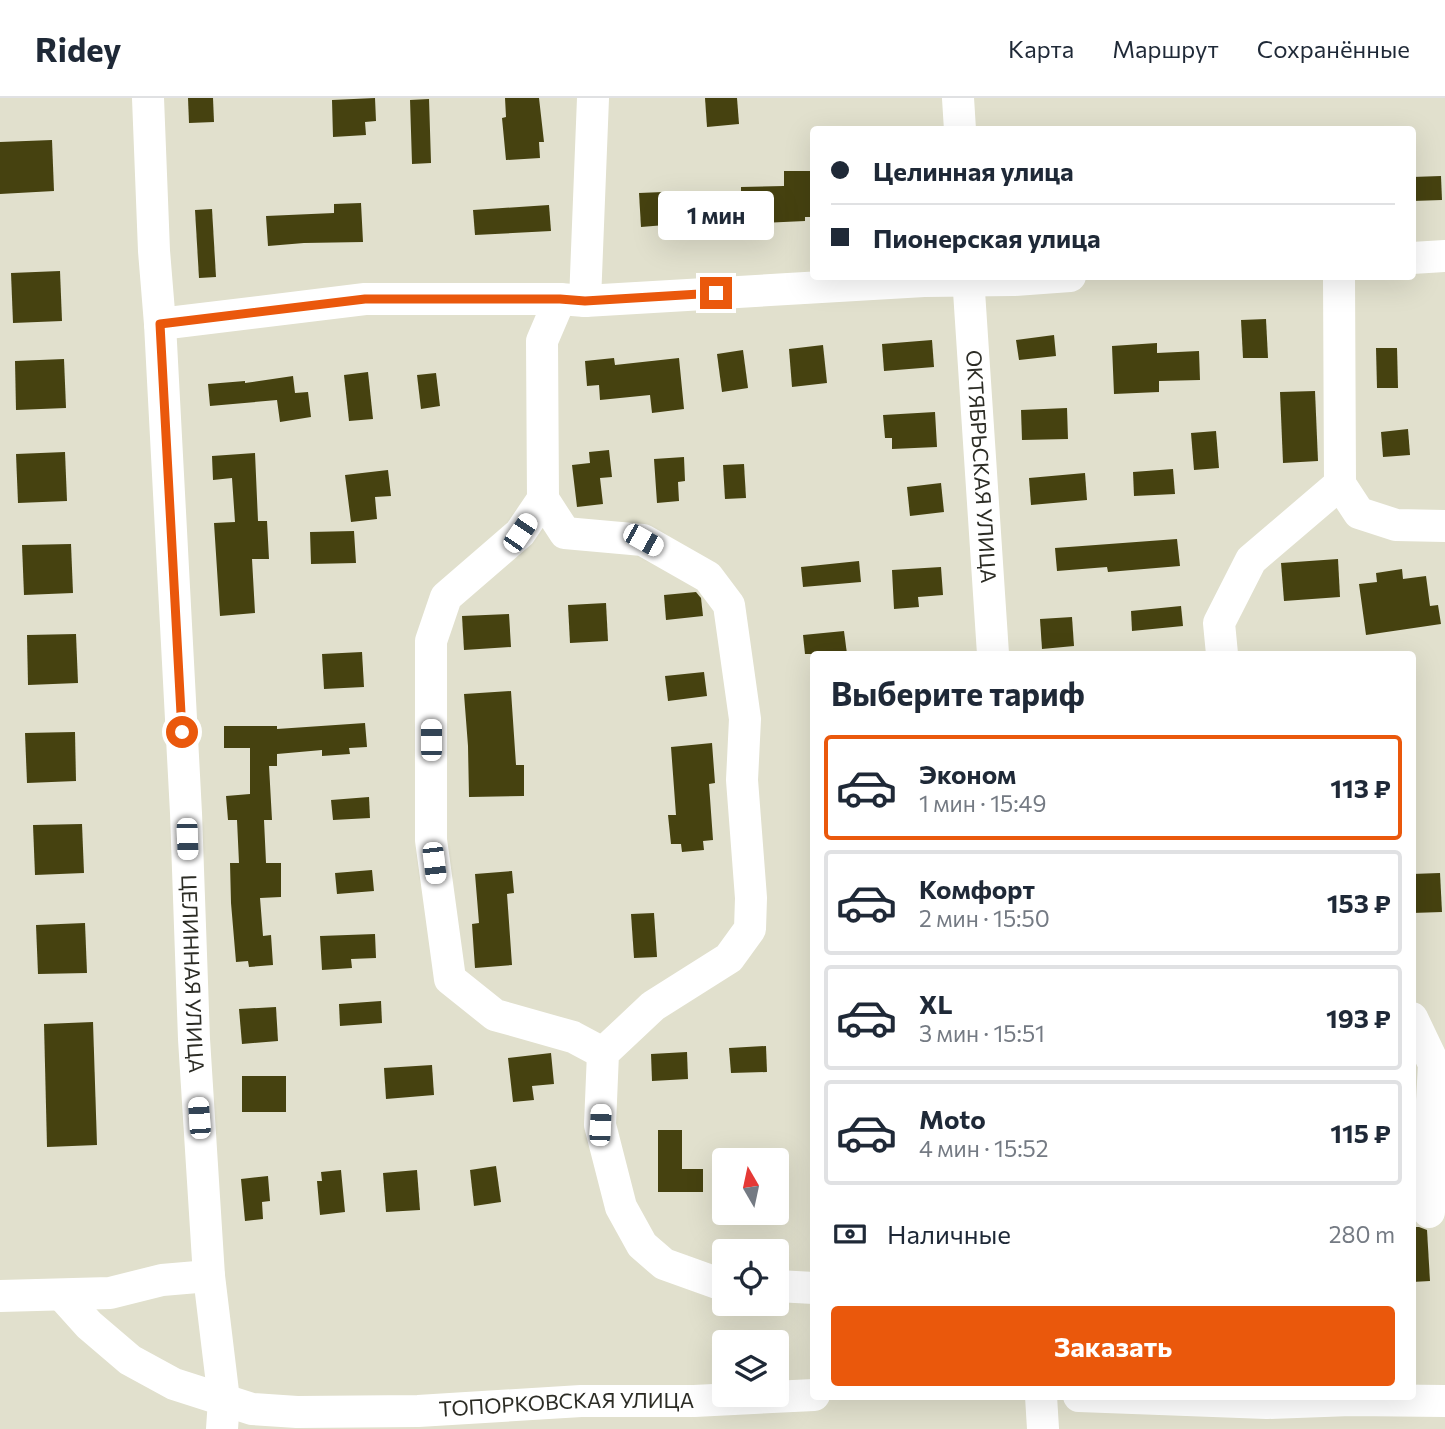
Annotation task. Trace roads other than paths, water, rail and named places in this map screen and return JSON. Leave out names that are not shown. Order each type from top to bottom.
[{"type":"street","name":"ЦЕЛИННАЯ УЛИЦА","points":[[148,98],[154,251],[186,813],[194,1039],[209,1276],[223,1415]]},
{"type":"street","points":[[958,98],[960,126]]},
{"type":"street","points":[[587,106],[573,300],[542,341],[543,499],[565,533],[643,540],[708,577],[729,605],[745,719],[742,780],[751,898],[750,929],[729,958],[653,1006],[603,1053],[600,1125],[621,1207],[642,1245],[664,1264],[712,1281]]},
{"type":"street","points":[[1416,258],[1445,256]]},
{"type":"street","points":[[160,324],[365,299],[573,300],[932,280]]},
{"type":"street","name":"ОКТЯБРЬСКАЯ УЛИЦА","points":[[968,280],[993,651]]},
{"type":"street","points":[[1339,280],[1340,484],[1359,513],[1396,525],[1445,526]]},
{"type":"street","points":[[1222,651],[1219,623],[1251,560],[1340,484]]},
{"type":"street","points":[[543,499],[520,533],[446,597],[431,641],[431,840],[450,979],[495,1015],[573,1037],[603,1053]]},
{"type":"street","points":[[1416,1023],[1439,1054],[1429,1157],[1429,1212]]},
{"type":"street","points":[[0,1296],[110,1293],[162,1280],[209,1276]]},
{"type":"street","points":[[789,1287],[810,1288]]},
{"type":"street","name":"ТОПОРКОВСКАЯ УЛИЦА","points":[[62,1295],[89,1325],[130,1360],[223,1415],[252,1409],[297,1412],[418,1411],[581,1401],[694,1415],[810,1396]]},
{"type":"street","points":[[1041,1400],[1043,1429]]},
{"type":"street","points":[[1186,1400],[1267,1403],[1445,1401]]}]
